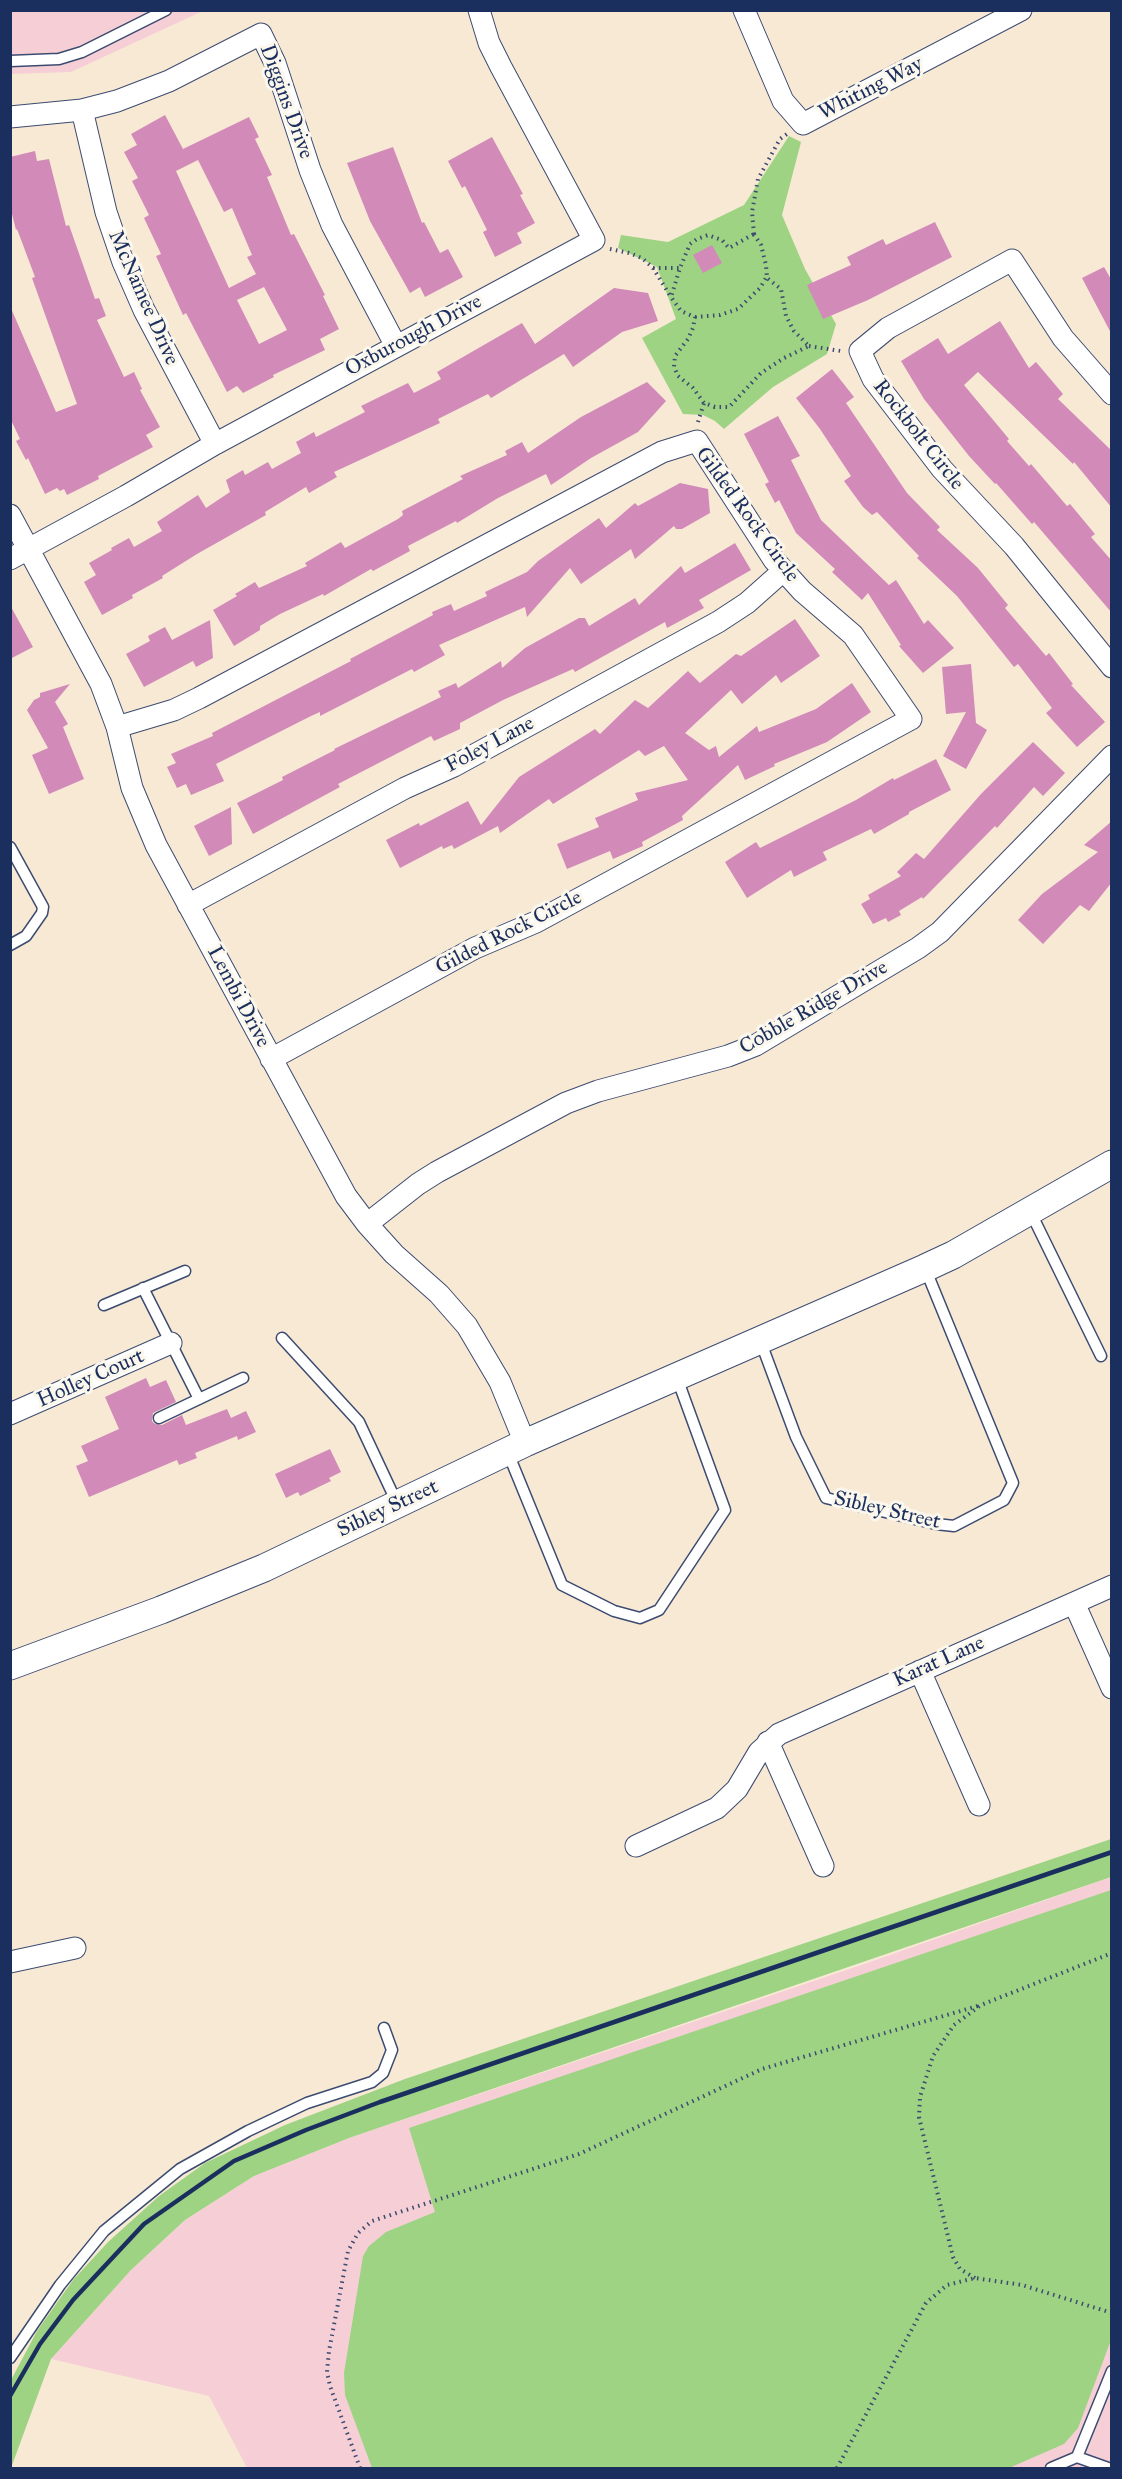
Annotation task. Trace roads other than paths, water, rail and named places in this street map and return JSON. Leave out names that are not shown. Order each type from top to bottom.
[{"type":"street","name":"Oxburough Drive","points":[[20,554],[215,444],[594,240],[501,68],[489,43],[479,10]]},
{"type":"street","name":"Whiting Way","points":[[744,10],[783,101],[803,124],[1011,13]]},
{"type":"street","name":"Diggins Drive","points":[[10,117],[44,116],[117,101],[152,89],[261,34],[275,63],[310,170],[333,225],[396,346]]},
{"type":"street","name":"McNamee Drive","points":[[82,110],[103,202],[123,262],[144,310],[215,444]]},
{"type":"street","name":"Rockbolt Circle","points":[[1112,394],[1063,338],[1012,260],[888,328],[860,351],[873,379],[942,469],[1014,546],[1112,667]]},
{"type":"street","name":"Gilded Rock Circle","points":[[117,727],[174,710],[199,699],[662,452],[697,441],[783,571],[853,635],[911,719],[536,922],[476,948],[271,1059]]},
{"type":"street","name":"Lembi Drive","points":[[10,516],[20,554],[101,684],[117,727],[132,788],[143,818],[271,1059],[346,1196],[366,1224],[394,1254],[439,1294],[467,1326],[500,1382],[517,1448]]},
{"type":"street","name":"Foley Lane","points":[[188,905],[405,788],[454,766],[718,622],[747,603],[783,571]]},
{"type":"street","name":"Cobble Ridge Drive","points":[[366,1224],[437,1172],[566,1103],[598,1091],[728,1056],[756,1045],[918,948],[940,932],[1112,756]]},
{"type":"street","name":"Sibley Street","points":[[10,1666],[140,1618],[264,1568],[517,1448],[925,1268],[953,1255],[1112,1164]]},
{"type":"street","name":"Holley Court","points":[[10,1414],[171,1343]]},
{"type":"street","name":"Karat Lane","points":[[768,1742],[791,1728],[1112,1586]]},
{"type":"street","points":[[1074,1603],[1112,1688]]},
{"type":"street","points":[[920,1671],[979,1804]]},
{"type":"street","points":[[636,1846],[717,1808],[737,1789],[750,1764],[768,1742],[823,1866]]},
{"type":"street","points":[[10,1962],[75,1948]]},
{"type":"lane","points":[[10,61],[59,59],[82,52],[166,10]]},
{"type":"lane","points":[[10,847],[44,907],[42,914],[26,936],[10,945]]},
{"type":"lane","points":[[1030,1211],[1101,1356]]},
{"type":"lane","name":"Sibley Street","points":[[760,1340],[796,1437],[825,1498],[936,1524],[954,1526],[1004,1500],[1013,1483],[925,1268]]},
{"type":"lane","points":[[104,1305],[185,1271]]},
{"type":"lane","points":[[144,1288],[199,1399]]},
{"type":"lane","points":[[282,1338],[359,1422],[398,1505]]},
{"type":"lane","points":[[517,1448],[562,1585],[614,1611],[640,1618],[660,1610],[725,1510],[676,1377]]},
{"type":"lane","points":[[159,1418],[243,1378]]},
{"type":"lane","points":[[10,2358],[60,2285],[104,2232],[180,2169],[229,2141],[307,2103],[372,2082],[383,2073],[392,2050],[384,2028]]},
{"type":"lane","points":[[1051,2469],[1077,2457],[1112,2371]]},
{"type":"lane","points":[[1077,2457],[1108,2469]]},
{"type":"railway","points":[[10,2396],[40,2344],[73,2300],[144,2224],[234,2161],[380,2102],[1112,1852]]}]
